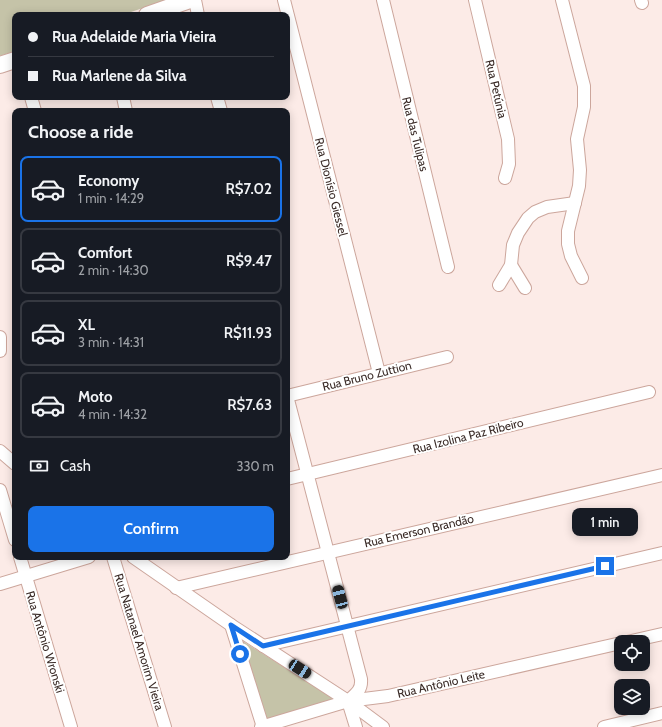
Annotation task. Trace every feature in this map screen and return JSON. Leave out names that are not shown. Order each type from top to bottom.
[{"type":"main road","points":[[156,12],[190,0]]},
{"type":"main road","points":[[0,65],[12,61]]},
{"type":"street","points":[[195,0],[197,12]]},
{"type":"street","name":"Rua Dionísio Giessel","points":[[284,0],[287,12]]},
{"type":"street","name":"Rua das Tulipas","points":[[383,0],[448,267]]},
{"type":"street","name":"Rua Petúnia","points":[[475,0],[508,139],[509,164],[505,178]]},
{"type":"street","points":[[562,0],[584,86],[584,107],[577,139],[580,178],[568,231],[568,244],[571,256],[582,278]]},
{"type":"street","name":"Rua Dionísio Giessel","points":[[290,24],[379,373]]},
{"type":"street","points":[[499,285],[510,265],[513,245],[518,233],[528,218],[535,212],[547,207],[575,202]]},
{"type":"street","points":[[510,265],[525,288]]},
{"type":"street","points":[[0,337],[0,351]]},
{"type":"street","name":"Rua Bruno Zuttion","points":[[290,395],[447,357]]},
{"type":"street","name":"Rua Izolina Paz Ribeiro","points":[[290,479],[649,392]]},
{"type":"street","points":[[290,407],[347,626],[361,686],[357,693],[348,701]]},
{"type":"street","points":[[0,451],[12,460]]},
{"type":"street","name":"Rua Emerson Brandão","points":[[176,588],[662,474]]},
{"type":"street","points":[[0,490],[12,530]]},
{"type":"street","points":[[263,646],[662,552]]},
{"type":"street","name":"Rua Antônio Wronski","points":[[21,560],[71,727]]},
{"type":"street","points":[[0,584],[79,560]]},
{"type":"street","name":"Rua Natanael Amorim Vieira","points":[[114,560],[165,727]]},
{"type":"street","points":[[137,560],[231,625],[348,701],[383,727]]},
{"type":"street","points":[[231,625],[262,727]]},
{"type":"street","points":[[650,637],[662,634]]},
{"type":"street","name":"Rua Antônio Leite","points":[[262,727],[348,701],[388,696],[614,645]]},
{"type":"street","points":[[348,701],[356,727]]},
{"type":"street","points":[[604,727],[662,713]]},
{"type":"shaded area","points":[[0,0],[167,0],[131,12],[12,12],[12,52],[0,56]]},
{"type":"shaded area","points":[[241,640],[335,699],[265,720]]},
{"type":"route","points":[[240,654],[231,625],[263,646],[605,566]]}]
